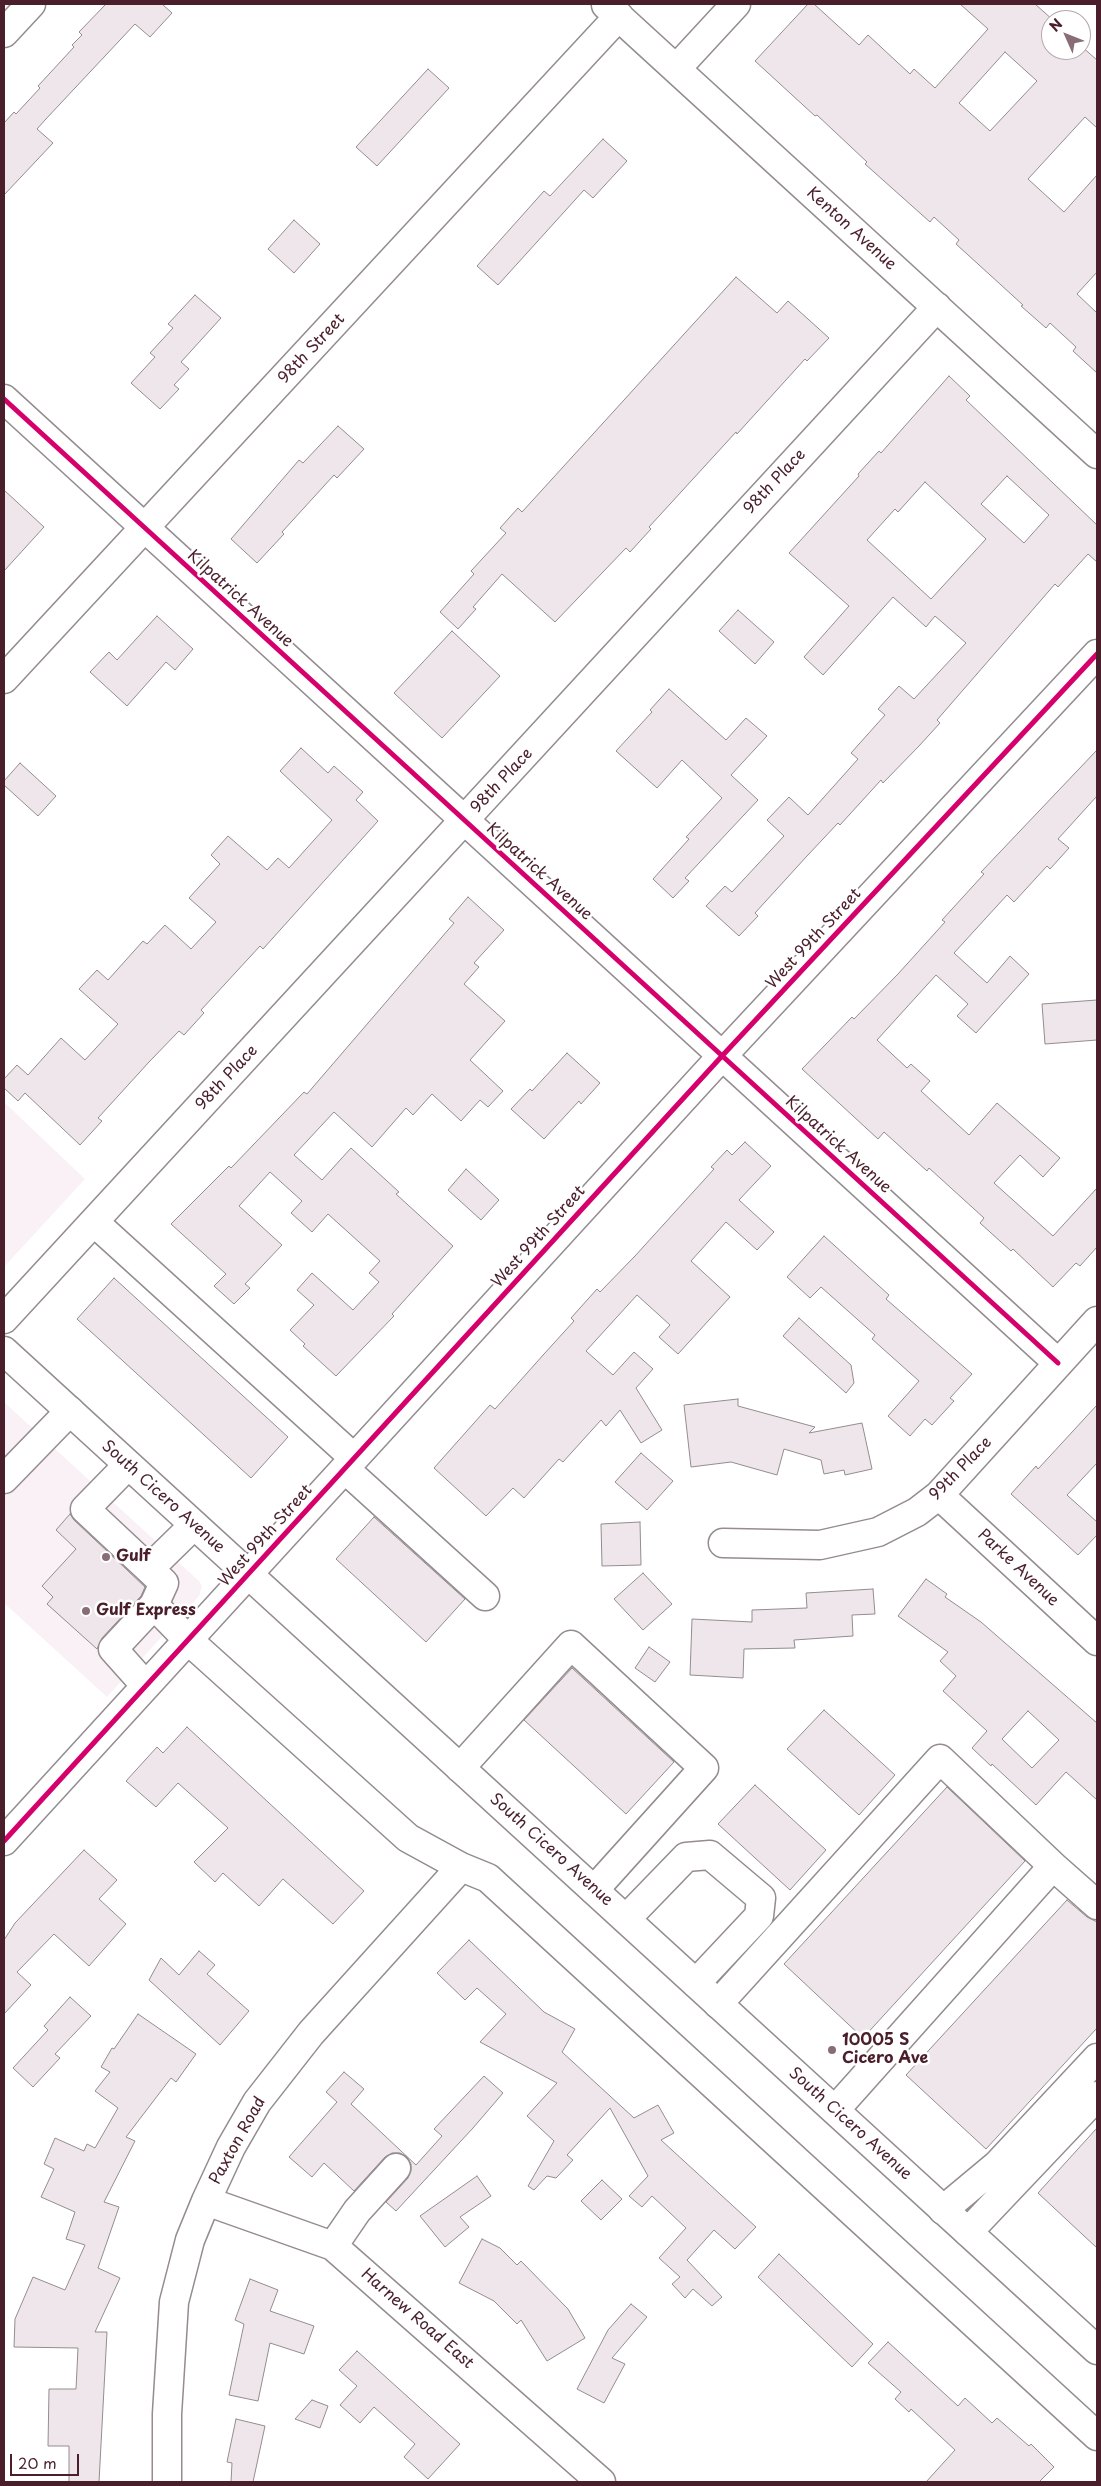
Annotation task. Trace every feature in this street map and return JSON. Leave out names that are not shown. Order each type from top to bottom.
[{"type":"street","points":[[4,33],[31,4]]},
{"type":"street","points":[[676,69],[736,4]]},
{"type":"street","name":"Kenton Avenue","points":[[612,10],[1097,454]]},
{"type":"street","name":"98th Street","points":[[4,679],[146,529],[612,10]]},
{"type":"street","name":"98th Place","points":[[4,1319],[937,307]]},
{"type":"street","name":"Kilpatrick Avenue","points":[[4,399],[1058,1363]]},
{"type":"street","name":"West 99th Street","points":[[4,1841],[722,1056],[1097,654]]},
{"type":"street","points":[[94,1222],[485,1596]]},
{"type":"street","name":"99th Place","points":[[723,1543],[820,1545],[878,1532],[917,1512],[939,1495],[1097,1321]]},
{"type":"street","name":"South Cicero Avenue","points":[[4,1351],[1097,2350]]},
{"type":"street","points":[[4,1479],[70,1411]]},
{"type":"street","points":[[128,1465],[85,1509],[164,1583],[154,1605],[113,1649],[146,1686]]},
{"type":"street","name":"Parke Avenue","points":[[939,1495],[1097,1641]]},
{"type":"street","points":[[149,1569],[194,1525]]},
{"type":"street","points":[[154,1605],[188,1640],[408,1838],[461,1867],[488,1878],[1097,2436]]},
{"type":"street","points":[[460,1768],[571,1645],[704,1768],[594,1890]]},
{"type":"street","points":[[718,2004],[940,1759],[1097,1905]]},
{"type":"street","points":[[626,1919],[686,1857],[710,1856],[761,1898],[759,1916],[696,1983]]},
{"type":"street","points":[[835,2110],[1053,1866]]},
{"type":"street","name":"Paxton Road","points":[[167,2482],[167,2414],[174,2302],[190,2240],[231,2147],[257,2102],[310,2033],[461,1867]]},
{"type":"street","points":[[943,2210],[997,2165],[1097,2058]]},
{"type":"street","points":[[968,2232],[1097,2096]]},
{"type":"street","points":[[334,2246],[357,2212],[396,2168]]},
{"type":"street","name":"Harnew Road East","points":[[206,2201],[334,2246],[601,2482]]},
{"type":"shaded area","points":[[4,1102],[85,1179],[4,1267]]},
{"type":"shaded area","points":[[4,1402],[199,1581],[202,1586],[199,1596],[107,1697],[4,1603]]},
{"type":"building","points":[[106,4],[162,4],[172,13],[150,37],[135,24],[45,120],[37,129],[53,143],[4,195],[4,123],[14,112],[16,114],[40,88],[38,86],[74,47],[72,45],[82,35],[79,32]]},
{"type":"building","points":[[808,4],[814,4],[859,45],[868,35],[910,74],[914,69],[935,88],[988,29],[960,4],[1035,4],[1042,10],[1041,60],[1091,60],[1091,55],[1097,60],[1097,128],[1085,117],[1028,179],[1064,212],[1097,175],[1097,272],[1077,294],[1097,313],[1097,373],[1073,351],[1076,347],[1050,323],[1046,328],[956,244],[959,240],[934,217],[930,222],[865,164],[867,162],[817,115],[815,116],[755,61]],"holes":[[[1005,52],[1037,81],[990,131],[959,103]]]},
{"type":"building","points":[[428,69],[449,88],[377,166],[356,147]]},
{"type":"building","points":[[603,139],[627,161],[593,198],[584,190],[498,285],[477,266],[544,191],[550,196]]},
{"type":"building","points":[[294,220],[320,244],[294,273],[268,249]]},
{"type":"building","points":[[736,277],[777,313],[788,301],[829,338],[807,361],[805,359],[737,434],[736,432],[649,527],[651,529],[630,552],[626,548],[555,622],[502,574],[473,607],[476,609],[458,629],[440,612],[474,574],[471,571],[506,533],[500,528],[518,508],[522,512]]},
{"type":"building","points":[[195,295],[221,318],[181,362],[189,369],[174,385],[179,389],[160,409],[131,383],[155,357],[150,353],[173,328],[168,324]]},
{"type":"building","points":[[949,376],[970,396],[966,400],[1097,525],[1097,562],[1088,554],[1058,587],[1055,584],[937,720],[940,723],[883,783],[881,780],[840,825],[838,823],[755,913],[758,916],[739,936],[706,906],[725,886],[732,892],[784,836],[767,820],[789,797],[808,815],[858,759],[851,753],[885,715],[878,709],[899,686],[914,699],[966,643],[935,616],[926,627],[893,597],[823,675],[804,657],[849,606],[789,553],[859,476],[858,474],[879,451],[881,453]],"holes":[[[1007,476],[1049,515],[1024,543],[981,504]],[[925,482],[986,539],[931,599],[867,540],[895,509],[898,512]]]},
{"type":"building","points":[[338,426],[364,449],[337,478],[334,475],[282,532],[284,534],[257,563],[231,539],[299,460],[303,463]]},
{"type":"building","points":[[4,490],[44,527],[4,571]]},
{"type":"building","points":[[738,610],[774,642],[755,664],[719,631]]},
{"type":"building","points":[[157,616],[193,649],[175,670],[166,662],[127,706],[90,672],[109,652],[117,660]]},
{"type":"building","points":[[452,631],[500,676],[442,738],[394,693]]},
{"type":"building","points":[[669,689],[726,740],[746,718],[767,736],[731,775],[758,800],[685,878],[689,881],[673,898],[653,879],[689,839],[686,837],[722,798],[682,760],[657,788],[616,751],[652,712],[650,710]]},
{"type":"building","points":[[301,748],[328,773],[334,766],[363,792],[356,800],[378,821],[263,949],[260,946],[201,1010],[204,1013],[184,1035],[179,1031],[149,1062],[98,1118],[102,1121],[80,1145],[25,1093],[18,1101],[4,1088],[4,1079],[17,1065],[28,1075],[61,1038],[85,1060],[118,1024],[79,989],[97,970],[108,980],[143,941],[147,944],[165,925],[191,949],[216,922],[189,898],[220,864],[211,855],[228,836],[267,870],[278,858],[289,868],[332,820],[280,771]]},
{"type":"building","points":[[1097,750],[1097,796],[1058,839],[1069,848],[1050,869],[1047,866],[1014,902],[1007,895],[954,953],[987,983],[1010,956],[1029,974],[976,1033],[957,1016],[968,1004],[936,975],[877,1040],[907,1068],[911,1064],[930,1081],[921,1091],[969,1135],[997,1103],[1060,1158],[1043,1177],[1020,1155],[994,1183],[1053,1236],[1097,1188],[1097,1247],[1080,1266],[1076,1263],[1053,1287],[1013,1249],[1011,1251],[980,1223],[984,1218],[929,1168],[927,1171],[884,1132],[878,1139],[802,1069],[852,1017],[854,1019],[898,974],[945,922],[942,920],[984,874],[981,872]]},
{"type":"building","points":[[20,763],[56,796],[38,816],[4,785],[4,781]]},
{"type":"building","points":[[468,897],[504,930],[474,963],[479,967],[464,984],[505,1021],[470,1060],[503,1091],[488,1107],[480,1100],[461,1121],[432,1094],[413,1115],[406,1108],[372,1147],[334,1112],[294,1155],[322,1180],[351,1148],[399,1192],[396,1194],[453,1246],[392,1314],[394,1316],[336,1376],[303,1346],[305,1344],[290,1330],[314,1305],[297,1290],[312,1273],[353,1310],[379,1282],[369,1273],[380,1261],[328,1214],[312,1232],[291,1213],[302,1201],[270,1172],[239,1206],[282,1245],[245,1284],[250,1288],[234,1304],[214,1286],[226,1274],[171,1224],[229,1166],[231,1168],[304,1092],[307,1094],[454,923],[449,919]]},
{"type":"building","points":[[1097,1000],[1097,1040],[1045,1044],[1042,1004]]},
{"type":"building","points":[[567,1053],[600,1083],[581,1104],[579,1101],[544,1139],[511,1109],[530,1089],[532,1091]]},
{"type":"building","points":[[745,1142],[771,1166],[739,1200],[774,1232],[757,1250],[726,1222],[691,1261],[730,1297],[678,1354],[659,1337],[670,1325],[637,1295],[586,1351],[613,1375],[634,1352],[653,1369],[636,1388],[662,1430],[641,1443],[620,1410],[606,1426],[601,1420],[563,1462],[559,1459],[524,1498],[513,1488],[486,1516],[434,1468],[490,1405],[495,1409],[574,1321],[571,1318],[597,1289],[600,1292],[635,1256],[714,1169],[711,1167],[727,1150],[732,1155]]},
{"type":"building","points":[[466,1169],[499,1200],[481,1220],[448,1190]]},
{"type":"building","points":[[824,1236],[889,1295],[886,1299],[972,1374],[950,1398],[954,1401],[932,1425],[925,1419],[910,1436],[888,1416],[919,1381],[872,1339],[875,1335],[821,1287],[810,1298],[787,1277]]},
{"type":"building","points":[[114,1278],[288,1437],[251,1478],[77,1319]]},
{"type":"building","points":[[799,1318],[851,1365],[854,1383],[846,1393],[783,1336]]},
{"type":"building","points":[[738,1399],[738,1406],[815,1427],[809,1433],[862,1423],[872,1469],[845,1475],[844,1470],[824,1474],[821,1460],[784,1449],[777,1475],[731,1462],[691,1467],[684,1405]]},
{"type":"building","points":[[1097,1405],[1097,1463],[1067,1495],[1097,1522],[1097,1535],[1078,1555],[1011,1494],[1036,1466],[1038,1469]]},
{"type":"building","points":[[641,1453],[673,1481],[647,1510],[615,1482]]},
{"type":"building","points":[[70,1514],[74,1520],[145,1587],[141,1596],[102,1638],[97,1649],[47,1604],[53,1597],[42,1586],[76,1549],[56,1530]]},
{"type":"building","points":[[374,1517],[465,1599],[426,1642],[336,1559]]},
{"type":"building","points":[[640,1522],[641,1565],[602,1566],[601,1524]]},
{"type":"building","points":[[643,1573],[672,1604],[643,1630],[614,1599]]},
{"type":"building","points":[[926,1579],[947,1594],[945,1597],[981,1622],[1097,1723],[1097,1800],[1066,1772],[1036,1805],[992,1764],[991,1766],[972,1748],[987,1731],[943,1691],[956,1676],[940,1661],[948,1652],[898,1616]],"holes":[[[1028,1711],[1059,1740],[1032,1768],[1002,1739]]]},
{"type":"building","points":[[873,1589],[875,1614],[852,1615],[853,1636],[794,1640],[795,1648],[744,1649],[743,1678],[690,1675],[692,1619],[752,1622],[752,1610],[807,1608],[806,1593]]},
{"type":"building","points":[[649,1647],[670,1662],[655,1682],[635,1668]]},
{"type":"building","points":[[572,1668],[674,1762],[626,1814],[524,1720]]},
{"type":"building","points":[[824,1710],[895,1775],[859,1815],[787,1749]]},
{"type":"building","points":[[187,1727],[364,1891],[333,1924],[283,1879],[259,1906],[223,1873],[215,1882],[194,1862],[228,1828],[178,1783],[156,1807],[126,1781],[157,1747],[163,1753]]},
{"type":"building","points":[[755,1785],[826,1850],[790,1890],[718,1824]]},
{"type":"building","points":[[947,1787],[1025,1861],[863,2038],[784,1964]]},
{"type":"building","points":[[84,1850],[117,1880],[99,1899],[126,1924],[89,1966],[54,1934],[17,1972],[31,1985],[4,2014],[4,1940],[15,1923]]},
{"type":"building","points":[[1067,1900],[1087,1917],[1097,1922],[1097,2028],[986,2149],[906,2075]]},
{"type":"building","points":[[469,1940],[544,2012],[575,2029],[562,2052],[634,2118],[658,2105],[674,2133],[661,2140],[756,2227],[735,2249],[714,2230],[687,2260],[722,2297],[712,2306],[693,2289],[685,2298],[672,2284],[680,2277],[659,2258],[686,2228],[652,2196],[642,2207],[629,2196],[648,2176],[610,2108],[567,2155],[573,2160],[556,2178],[547,2176],[534,2190],[528,2186],[554,2141],[527,2116],[557,2083],[480,2042],[506,2014],[477,1988],[465,2000],[437,1973]]},
{"type":"building","points":[[199,1951],[215,1965],[207,1974],[249,2011],[220,2045],[149,1980],[161,1958],[179,1975]]},
{"type":"building","points":[[70,1997],[91,2016],[55,2054],[60,2058],[33,2087],[13,2068],[48,2030],[44,2026]]},
{"type":"building","points":[[138,2014],[196,2054],[176,2082],[171,2078],[126,2137],[135,2141],[104,2202],[119,2207],[98,2268],[120,2278],[95,2332],[107,2332],[99,2482],[69,2482],[69,2446],[48,2446],[49,2389],[76,2389],[78,2348],[14,2347],[15,2319],[33,2277],[65,2290],[85,2245],[66,2239],[75,2212],[41,2197],[54,2169],[44,2164],[55,2138],[84,2151],[87,2144],[95,2148],[118,2108],[95,2091],[110,2072],[101,2067],[112,2048],[114,2049]]},
{"type":"building","points":[[344,2072],[364,2089],[351,2104],[416,2165],[442,2136],[434,2129],[484,2076],[503,2093],[396,2211],[386,2202],[408,2178],[411,2171],[411,2164],[407,2157],[400,2153],[392,2153],[385,2157],[354,2191],[324,2163],[312,2177],[289,2157],[337,2102],[326,2092]]},
{"type":"building","points":[[1097,2128],[1097,2248],[1038,2193]]},
{"type":"building","points":[[477,2176],[491,2196],[460,2217],[469,2227],[445,2247],[420,2216]]},
{"type":"building","points":[[602,2180],[622,2199],[601,2220],[581,2201]]},
{"type":"building","points":[[482,2239],[500,2248],[517,2265],[521,2261],[568,2309],[585,2338],[547,2361],[521,2320],[517,2324],[494,2301],[459,2283]]},
{"type":"building","points":[[779,2254],[873,2344],[852,2367],[758,2277]]},
{"type":"building","points":[[250,2279],[278,2290],[270,2311],[314,2326],[304,2354],[270,2343],[258,2401],[229,2395],[244,2324],[235,2320]]},
{"type":"building","points":[[631,2304],[647,2317],[612,2358],[625,2364],[604,2403],[577,2389],[608,2330]]},
{"type":"building","points":[[888,2342],[958,2406],[965,2398],[992,2423],[997,2418],[1029,2446],[1031,2444],[1054,2467],[1039,2482],[926,2482],[955,2450],[911,2409],[909,2412],[895,2399],[901,2392],[868,2363]]},
{"type":"building","points":[[357,2351],[460,2444],[428,2479],[404,2457],[415,2444],[374,2407],[360,2423],[340,2405],[357,2386],[339,2370]]},
{"type":"building","points":[[312,2400],[328,2406],[320,2428],[295,2419]]},
{"type":"building","points":[[236,2419],[265,2426],[253,2482],[231,2482],[232,2463],[227,2462]]},
{"type":"cycle path","points":[[4,399],[1058,1363]]},
{"type":"cycle path","points":[[4,1841],[722,1056],[1097,654]]},
{"type":"place","name":"Gulf","points":[[106,1557]]},
{"type":"place","name":"Gulf Express","points":[[86,1611]]},
{"type":"place","name":"10005 S Cicero Ave","points":[[832,2050]]}]
